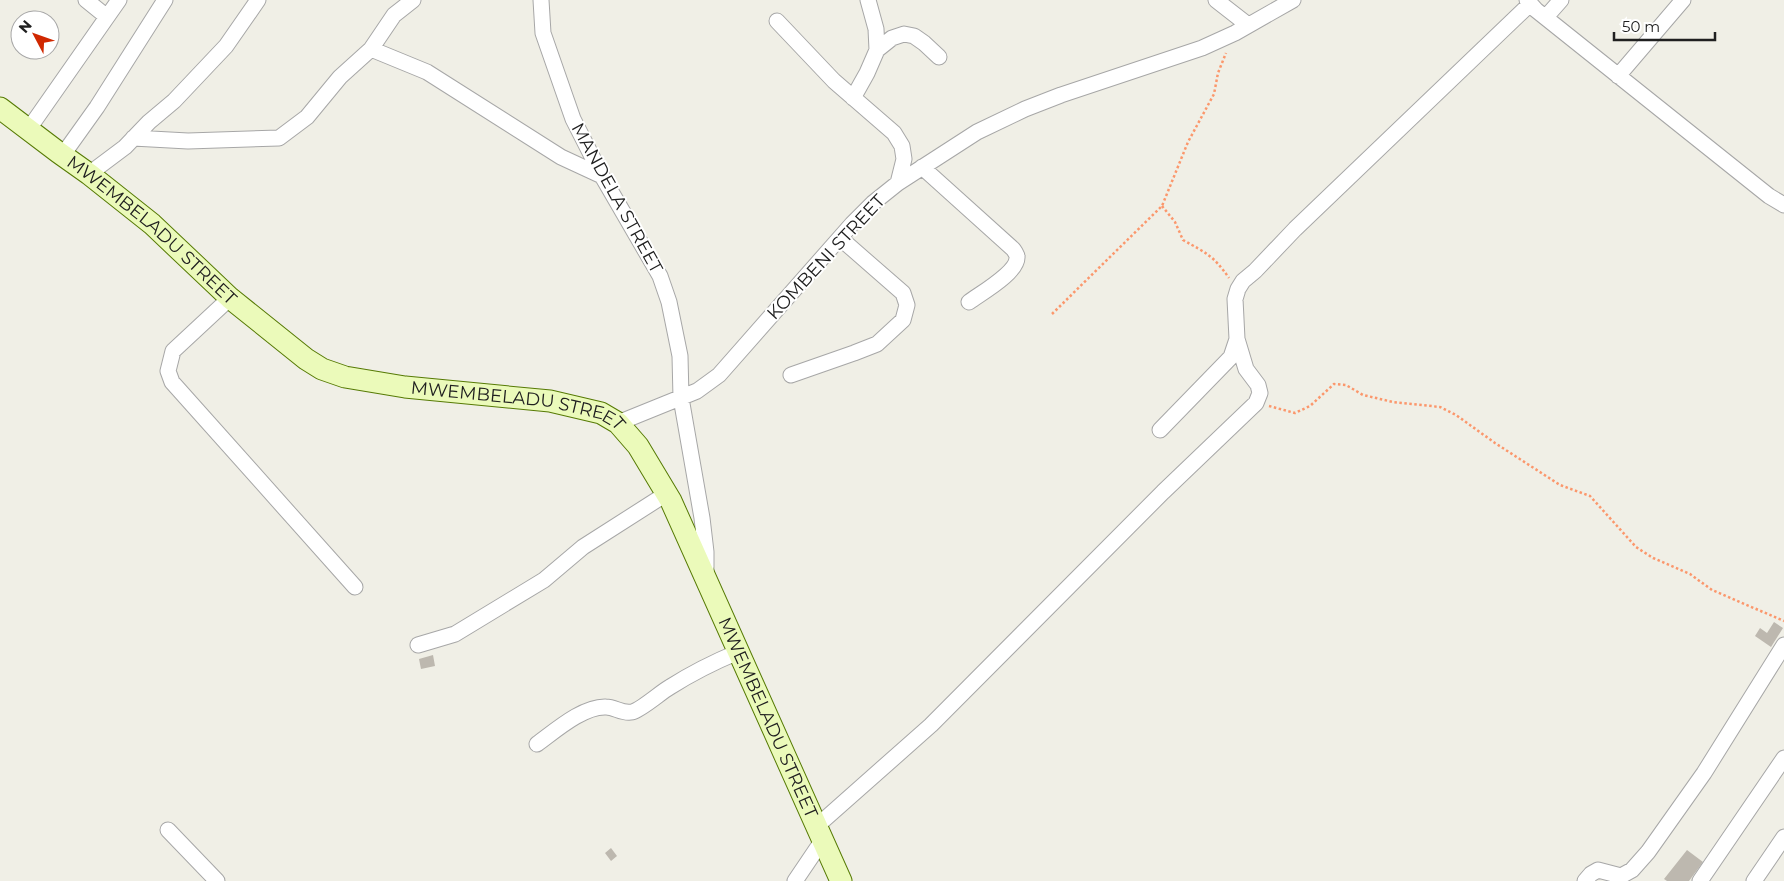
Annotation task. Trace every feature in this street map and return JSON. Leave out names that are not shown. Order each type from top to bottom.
[{"type":"street","points":[[86,0],[107,17]]},
{"type":"street","points":[[28,130],[118,0]]},
{"type":"street","points":[[62,156],[97,107],[165,0]]},
{"type":"street","points":[[89,174],[125,147],[149,122],[174,101],[226,46],[258,0]]},
{"type":"street","points":[[133,138],[188,140],[279,138],[307,117],[340,77],[371,49],[394,15],[413,0]]},
{"type":"street","name":"MANDELA STREET","points":[[541,0],[543,33],[573,119],[602,176],[660,276],[675,324],[680,356],[681,398],[702,518],[706,552],[706,580]]},
{"type":"street","points":[[852,98],[867,73],[877,50],[876,29],[868,0]]},
{"type":"street","points":[[1216,0],[1242,29]]},
{"type":"street","name":"KOMBENI STREET","points":[[618,422],[697,391],[719,375],[873,203],[898,183],[978,132],[1025,109],[1061,95],[1202,48],[1242,29],[1294,0]]},
{"type":"street","points":[[1546,17],[1561,0]]},
{"type":"street","points":[[1618,76],[1683,0]]},
{"type":"street","points":[[796,881],[820,833],[931,725],[1163,492],[1256,403],[1260,393],[1258,385],[1246,369],[1237,339],[1235,299],[1243,281],[1529,2],[1618,76],[1769,196],[1784,205]]},
{"type":"street","points":[[777,21],[852,98],[894,133],[902,146],[904,159],[898,183]]},
{"type":"street","points":[[877,50],[892,38],[904,34],[914,36],[939,57]]},
{"type":"street","points":[[371,49],[427,72],[561,157],[602,176]]},
{"type":"street","name":"MWEMBELADU STREET","points":[[0,108],[62,156],[89,174],[152,224],[230,298],[306,359],[322,369],[345,377],[405,387],[550,401],[601,413],[618,422],[638,446],[666,494],[841,881]]},
{"type":"street","points":[[922,167],[1014,249],[1017,256],[1015,266],[1005,277],[969,302]]},
{"type":"street","points":[[791,375],[877,344],[903,320],[907,305],[903,293],[840,238]]},
{"type":"street","points":[[230,298],[173,351],[168,370],[172,382],[355,587]]},
{"type":"street","points":[[1160,430],[1231,357],[1237,339]]},
{"type":"street","points":[[418,645],[455,634],[544,580],[584,547],[666,494]]},
{"type":"street","points":[[1585,881],[1598,870],[1625,878],[1648,852],[1704,773],[1784,645]]},
{"type":"street","points":[[537,744],[574,717],[595,708],[608,707],[622,712],[633,712],[706,666],[738,652]]},
{"type":"street","points":[[1700,881],[1784,758]]},
{"type":"street","points":[[168,830],[217,881]]},
{"type":"street","points":[[1754,881],[1784,837]]},
{"type":"path","points":[[1052,314],[1162,206],[1188,142],[1214,94],[1218,73],[1242,29]]},
{"type":"path","points":[[1162,206],[1175,222],[1183,240],[1207,252],[1216,260],[1238,289]]},
{"type":"path","points":[[1256,403],[1295,413],[1310,406],[1334,384],[1346,385],[1362,395],[1394,402],[1440,407],[1456,415],[1560,485],[1590,496],[1636,546],[1653,558],[1690,574],[1712,590],[1784,621]]},
{"type":"building","points":[[1774,622],[1783,628],[1771,647],[1755,636],[1760,628],[1767,633]]},
{"type":"building","points":[[433,655],[435,666],[421,669],[419,659]]},
{"type":"building","points":[[611,848],[617,856],[611,861],[605,853]]},
{"type":"building","points":[[1687,850],[1703,862],[1689,881],[1667,881],[1664,879]]}]
